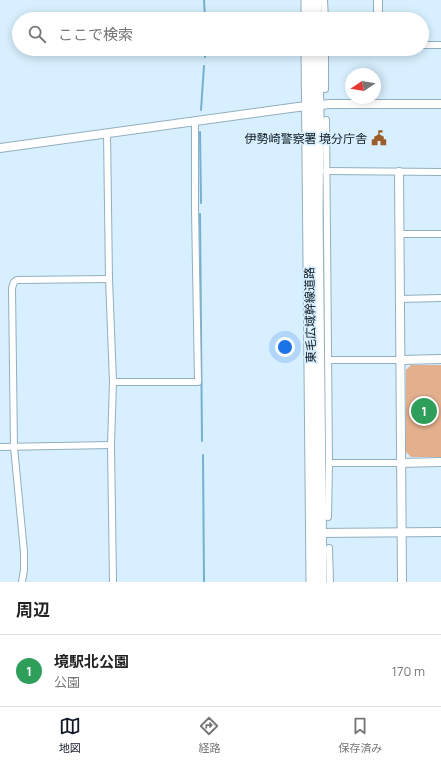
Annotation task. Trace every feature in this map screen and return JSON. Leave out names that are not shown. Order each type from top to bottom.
[{"type":"highway","points":[[307,0],[307,12]]},
{"type":"highway","points":[[316,0],[316,12]]},
{"type":"highway","name":"東毛広域幹線道路","points":[[308,56],[312,106],[317,210],[319,432],[316,533]]},
{"type":"highway","name":"東毛広域幹線道路","points":[[316,56],[312,106],[311,433],[316,533],[322,581]]},
{"type":"street","points":[[324,0],[325,12]]},
{"type":"street","points":[[378,0],[378,12]]},
{"type":"street","points":[[429,45],[441,45]]},
{"type":"street","points":[[325,56],[325,89]]},
{"type":"street","points":[[0,148],[330,104],[441,104]]},
{"type":"street","points":[[326,120],[329,463],[328,517]]},
{"type":"street","points":[[113,382],[198,382],[195,121]]},
{"type":"street","points":[[107,133],[109,279],[113,382],[110,445],[113,582]]},
{"type":"street","points":[[326,171],[441,172]]},
{"type":"street","points":[[399,172],[402,582]]},
{"type":"street","points":[[317,210],[326,227]]},
{"type":"street","points":[[400,234],[441,234]]},
{"type":"street","points":[[22,582],[24,570],[23,546],[14,447],[12,288],[14,282],[17,280],[109,279]]},
{"type":"street","points":[[400,299],[441,298]]},
{"type":"street","points":[[328,360],[441,359]]},
{"type":"street","points":[[319,432],[328,421]]},
{"type":"street","points":[[0,447],[110,445]]},
{"type":"street","points":[[329,463],[441,462]]},
{"type":"street","points":[[316,533],[441,532]]},
{"type":"street","points":[[322,581],[329,548]]},
{"type":"shaded area","points":[[411,365],[441,365],[441,457],[411,457],[406,452],[406,370]]},
{"type":"waterway","points":[[204,0],[205,12]]},
{"type":"waterway","points":[[201,110],[204,66]]},
{"type":"waterway","points":[[200,132],[201,203]]},
{"type":"waterway","points":[[200,214],[202,441]]},
{"type":"waterway","points":[[203,455],[204,582]]},
{"type":"place","name":"伊勢崎警察署 境分庁舎","points":[[379,138]]},
{"type":"place","name":"境駅北公園","points":[[424,411]]}]
